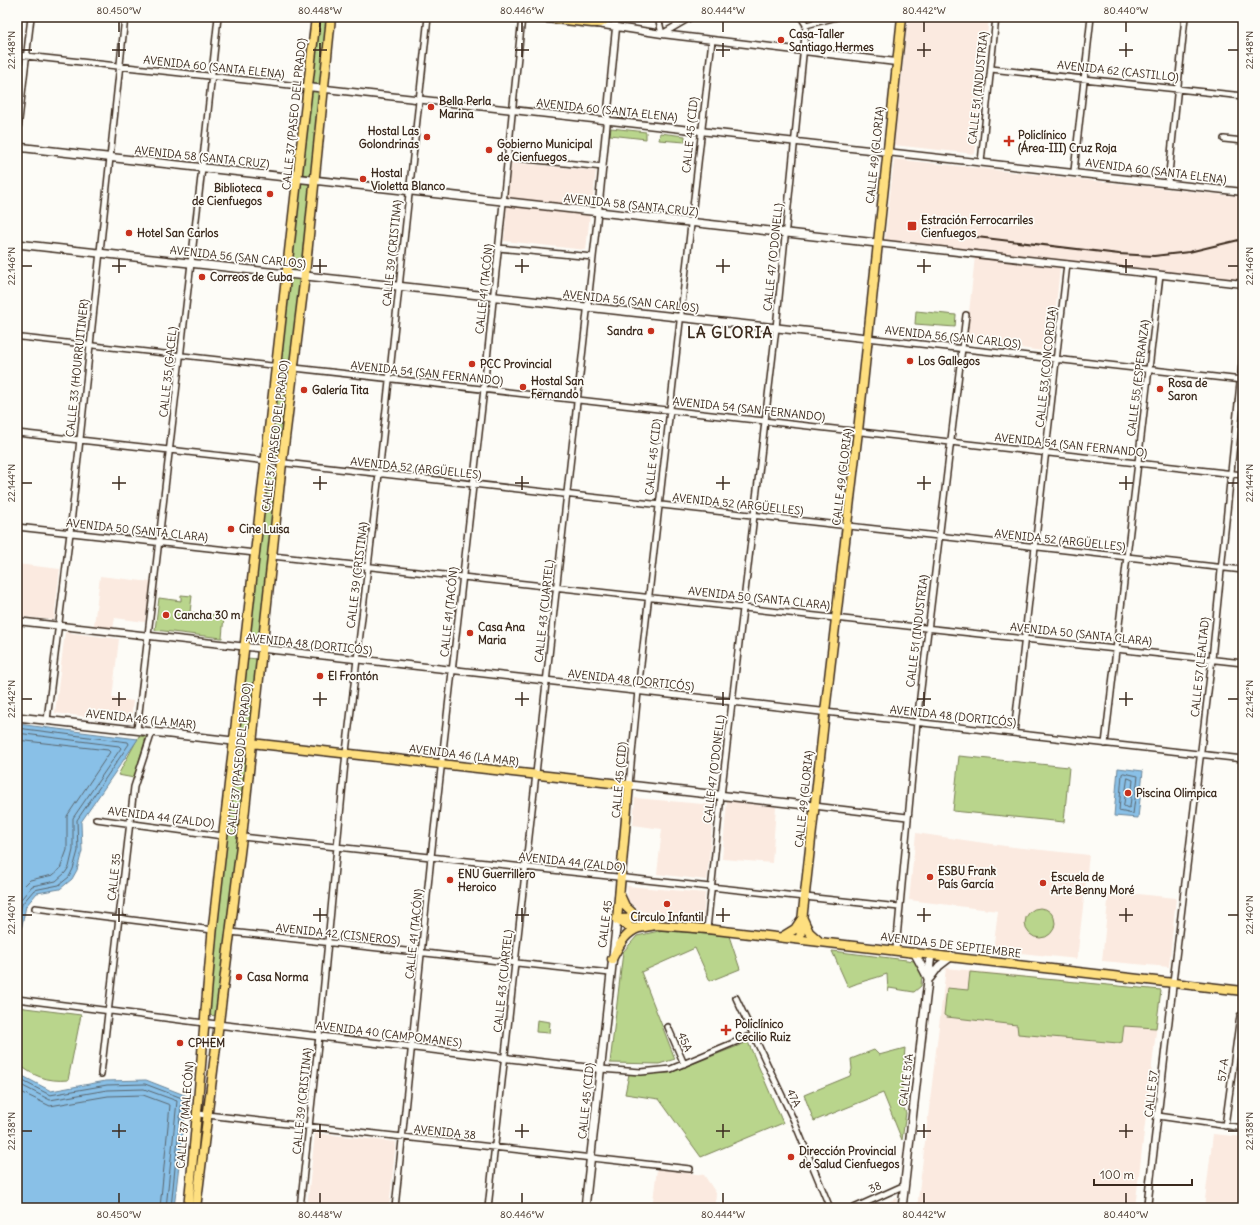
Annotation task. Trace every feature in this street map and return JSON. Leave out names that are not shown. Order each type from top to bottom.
[{"type":"main road","name":"CALLE 37 (PASEO DEL PRADO)","points":[[204,1023],[244,647],[316,17]]},
{"type":"main road","name":"CALLE 37 (PASEO DEL PRADO)","points":[[219,1025],[242,837],[282,463],[305,275],[331,17]]},
{"type":"main road","points":[[538,17],[592,23],[601,23],[609,17]]},
{"type":"main road","name":"CALLE 49 (GLORIA)","points":[[800,939],[858,431],[896,62],[902,17]]},
{"type":"main road","name":"AVENIDA 58 (SANTA CRUZ)","points":[[17,147],[877,243]]},
{"type":"main road","name":"AVENIDA 56 (SAN CARLOS)","points":[[17,244],[867,338]]},
{"type":"main road","name":"AVENIDA 46 (LA MAR)","points":[[17,716],[814,806]]},
{"type":"main road","name":"CALLE 45 (CID)","points":[[621,877],[630,785]]},
{"type":"main road","name":"CALLE 45","points":[[610,973],[621,877]]},
{"type":"main road","points":[[620,894],[625,906],[639,918]]},
{"type":"main road","name":"AVENIDA 5 DE SEPTIEMBRE","points":[[617,920],[639,918],[656,925]]},
{"type":"main road","points":[[782,937],[795,929],[802,918]]},
{"type":"main road","points":[[802,918],[808,932],[820,941]]},
{"type":"main road","name":"AVENIDA 5 DE SEPTIEMBRE","points":[[617,920],[632,928],[656,925],[707,929],[896,949],[1243,991]]},
{"type":"main road","points":[[612,960],[628,934],[639,928]]},
{"type":"main road","points":[[914,952],[929,980]]},
{"type":"main road","name":"CALLE 51A","points":[[902,1208],[932,954]]},
{"type":"main road","points":[[929,980],[938,966],[952,956]]},
{"type":"main road","name":"CALLE 45 (CID)","points":[[585,1208],[610,973]]},
{"type":"main road","name":"CALLE 37 (MALECÓN)","points":[[188,1208],[198,1114],[204,1023]]},
{"type":"main road","name":"CALLE 37 (MALECÓN)","points":[[196,1208],[219,1025]]},
{"type":"street","points":[[17,137],[31,17]]},
{"type":"street","name":"CALLE 33 (HOURRUITINER)","points":[[47,720],[70,533],[125,17]]},
{"type":"street","name":"CALLE 35 (GACEL)","points":[[137,730],[218,17]]},
{"type":"street","name":"CALLE 39 (CRISTINA)","points":[[300,1208],[319,1036],[346,752],[379,474],[408,191],[428,17]]},
{"type":"street","name":"CALLE 41 (TACÓN)","points":[[395,1208],[431,857],[484,389],[522,17]]},
{"type":"street","name":"CALLE 43 (CUARTEL)","points":[[488,1208],[608,120],[616,28],[614,17]]},
{"type":"street","points":[[658,17],[662,34]]},
{"type":"street","points":[[662,34],[690,17]]},
{"type":"street","points":[[801,17],[806,26],[837,17]]},
{"type":"street","name":"CALLE 51 (INDUSTRIA)","points":[[981,162],[996,17]]},
{"type":"street","points":[[1074,171],[1091,17]]},
{"type":"street","points":[[1168,183],[1185,17]]},
{"type":"street","points":[[592,23],[616,28],[662,34],[896,62]]},
{"type":"street","name":"CALLE 47 (O'DONELL)","points":[[707,929],[721,796],[766,421],[806,26]]},
{"type":"street","name":"CALLE 45 (CID)","points":[[630,785],[638,691],[712,40]]},
{"type":"street","name":"AVENIDA 60 (SANTA ELENA)","points":[[17,55],[1074,171],[1243,192]]},
{"type":"street","name":"AVENIDA 62 (CASTILLO)","points":[[991,68],[1243,96]]},
{"type":"street","points":[[1224,139],[1243,141]]},
{"type":"street","points":[[507,157],[603,167]]},
{"type":"street","name":"AVENIDA 58 (SANTA CRUZ)","points":[[877,243],[1243,284]]},
{"type":"street","points":[[498,248],[593,257]]},
{"type":"street","name":"CALLE 53 (CONCORDIA)","points":[[1014,733],[1047,453],[1067,264]]},
{"type":"street","name":"CALLE 55 (ESPERANZA)","points":[[1105,744],[1160,275]]},
{"type":"street","name":"CALLE 51 (INDUSTRIA)","points":[[896,949],[907,817],[917,722],[966,315]]},
{"type":"street","points":[[17,337],[277,366]]},
{"type":"street","name":"AVENIDA 56 (SAN CARLOS)","points":[[867,338],[1242,380]]},
{"type":"street","name":"CALLE 57 (LEALTAD)","points":[[1173,982],[1212,659],[1220,567],[1242,380],[1243,354]]},
{"type":"street","name":"AVENIDA 54 (SAN FERNANDO)","points":[[277,366],[1243,475]]},
{"type":"street","name":"AVENIDA 52 (ARGÜELLES)","points":[[17,433],[1243,570]]},
{"type":"street","name":"AVENIDA 50 (SANTA CLARA)","points":[[17,527],[255,554]]},
{"type":"street","name":"AVENIDA 50 (SANTA CLARA)","points":[[272,556],[928,627],[1243,663]]},
{"type":"street","name":"AVENIDA 48 (DORTICÓS)","points":[[17,621],[1243,759]]},
{"type":"street","name":"CALLE 35","points":[[101,1074],[134,788],[152,732]]},
{"type":"street","name":"AVENIDA 46 (LA MAR)","points":[[814,806],[907,817]]},
{"type":"street","name":"AVENIDA 44 (ZALDO)","points":[[96,819],[223,836]]},
{"type":"street","name":"AVENIDA 44 (ZALDO)","points":[[242,837],[899,907]]},
{"type":"street","points":[[35,908],[213,930]]},
{"type":"street","name":"AVENIDA 42 (CISNEROS)","points":[[230,932],[610,973]]},
{"type":"street","name":"CALLE 57","points":[[1147,1208],[1173,982]]},
{"type":"street","name":"47A","points":[[736,998],[752,1035],[794,1121],[830,1208]]},
{"type":"street","name":"AVENIDA 40 (CAMPOMANES)","points":[[17,999],[219,1025],[600,1069],[641,1072],[671,1069],[752,1035]]},
{"type":"street","name":"57-A","points":[[1225,1126],[1240,1016]]},
{"type":"street","name":"45A","points":[[668,1027],[684,1064]]},
{"type":"street","points":[[1236,1047],[1243,1048]]},
{"type":"street","name":"AVENIDA 38","points":[[198,1114],[690,1169]]},
{"type":"street","points":[[1158,1116],[1243,1128]]},
{"type":"street","name":"38","points":[[854,1208],[905,1185]]},
{"type":"shaded area","points":[[908,17],[989,17],[975,154],[894,145]]},
{"type":"shaded area","points":[[894,159],[1243,197],[1243,280],[885,240]]},
{"type":"shaded area","points":[[511,162],[596,171],[592,207],[507,198]]},
{"type":"shaded area","points":[[507,205],[590,214],[586,250],[504,241]]},
{"type":"shaded area","points":[[975,256],[1060,268],[1051,352],[966,341]]},
{"type":"shaded area","points":[[17,564],[60,569],[54,620],[17,616]]},
{"type":"shaded area","points":[[100,576],[151,582],[145,622],[115,618],[113,628],[94,625]]},
{"type":"shaded area","points":[[65,632],[119,639],[112,698],[133,701],[131,722],[55,713]]},
{"type":"shaded area","points":[[635,798],[714,805],[707,880],[657,874],[662,829],[633,825]]},
{"type":"shaded area","points":[[727,801],[776,807],[772,863],[722,859]]},
{"type":"shaded area","points":[[916,833],[1005,846],[1089,855],[1077,959],[993,950],[998,911],[909,900]]},
{"type":"shaded area","name":"Círculo Infantil","points":[[627,886],[705,893],[703,921],[640,911],[628,901]]},
{"type":"shaded area","points":[[1109,891],[1176,898],[1169,967],[1102,961]]},
{"type":"shaded area","points":[[946,968],[1161,990],[1135,1208],[917,1208]]},
{"type":"shaded area","points":[[315,1133],[396,1142],[389,1208],[307,1208]]},
{"type":"shaded area","points":[[1213,1134],[1243,1137],[1243,1208],[1204,1208]]},
{"type":"shaded area","points":[[657,1169],[704,1175],[716,1193],[715,1208],[652,1208]]},
{"type":"shaded area","points":[[897,1198],[896,1208],[873,1208]]},
{"type":"green space","points":[[319,17],[328,17],[291,361],[280,359]]},
{"type":"green space","points":[[611,128],[646,132],[646,139],[610,135]]},
{"type":"green space","points":[[660,133],[685,136],[685,142],[659,140]]},
{"type":"green space","points":[[916,311],[956,315],[955,327],[915,324]]},
{"type":"green space","points":[[279,374],[290,375],[280,456],[270,455]]},
{"type":"green space","points":[[268,467],[279,469],[260,642],[249,641]]},
{"type":"green space","points":[[181,595],[192,596],[190,612],[224,616],[222,638],[155,630],[159,598],[181,601]]},
{"type":"green space","points":[[247,658],[258,659],[250,737],[238,735]]},
{"type":"green space","points":[[139,736],[146,737],[134,778],[118,775]]},
{"type":"green space","points":[[236,752],[248,753],[218,1016],[207,1015]]},
{"type":"green space","points":[[959,756],[1069,767],[1064,822],[953,811]]},
{"type":"green space","points":[[1040,908],[1051,912],[1055,923],[1051,934],[1040,938],[1029,934],[1025,923],[1029,912]]},
{"type":"green space","points":[[663,930],[729,936],[740,969],[710,981],[695,948],[641,972],[675,1059],[659,1064],[610,1063],[623,952],[637,936]]},
{"type":"green space","points":[[832,951],[915,961],[922,975],[921,986],[914,992],[889,988],[888,992],[887,974],[848,987]]},
{"type":"green space","points":[[970,972],[1161,990],[1156,1028],[1124,1026],[1122,1042],[1118,1043],[1018,1034],[1017,1025],[947,1017],[944,1015],[947,988],[968,990]]},
{"type":"green space","points":[[17,1007],[81,1015],[68,1080],[53,1080],[35,1075],[17,1063]]},
{"type":"green space","points":[[537,1020],[550,1022],[549,1033],[536,1032]]},
{"type":"green space","points":[[748,1042],[783,1123],[701,1157],[659,1099],[625,1094],[629,1074],[669,1073]]},
{"type":"green space","points":[[905,1048],[901,1101],[906,1113],[902,1140],[883,1093],[814,1121],[804,1095],[850,1076],[852,1069],[851,1059],[874,1050],[879,1055]]},
{"type":"water","points":[[17,724],[138,739],[81,822],[82,851],[77,870],[72,879],[60,889],[37,893],[26,906],[17,949]]},
{"type":"water","name":"Piscina Olimpica","points":[[1118,768],[1143,771],[1138,818],[1114,816]]},
{"type":"water","points":[[17,1073],[51,1091],[106,1081],[146,1080],[187,1096],[174,1208],[17,1208]]},
{"type":"railway","points":[[926,231],[1119,254],[1154,256],[1189,252],[1243,239]]},
{"type":"place","name":"Casa-Taller Santiago Hermes","points":[[781,40]]},
{"type":"place","name":"Bella Perla Marina","points":[[431,107]]},
{"type":"place","name":"Hostal Las Golondrinas","points":[[427,137]]},
{"type":"place","name":"Policlínico (Área-III) Cruz Roja","points":[[1009,141]]},
{"type":"place","name":"Gobierno Municipal de Cienfuegos","points":[[489,150]]},
{"type":"place","name":"Hostal Violetta Blanco","points":[[363,179]]},
{"type":"place","name":"Biblioteca de Cienfuegos","points":[[270,194]]},
{"type":"place","name":"Estración Ferrocarriles Cienfuegos","points":[[912,226]]},
{"type":"place","name":"Hotel San Carlos","points":[[129,233]]},
{"type":"place","name":"Correos de Cuba","points":[[202,277]]},
{"type":"place","name":"Sandra","points":[[651,331]]},
{"type":"place","name":"Los Gallegos","points":[[910,361]]},
{"type":"place","name":"PCC Provincial","points":[[472,364]]},
{"type":"place","name":"Hostal San Fernando","points":[[523,387]]},
{"type":"place","name":"Rosa de Saron","points":[[1160,389]]},
{"type":"place","name":"Galería Tita","points":[[304,390]]},
{"type":"place","name":"Cine Luisa","points":[[231,529]]},
{"type":"place","name":"Cancha 30 m","points":[[166,615]]},
{"type":"place","name":"Casa Ana Maria","points":[[470,633]]},
{"type":"place","name":"El Frontón","points":[[320,676]]},
{"type":"place","name":"Piscina Olimpica","points":[[1128,793]]},
{"type":"place","name":"ESBU Frank País García","points":[[930,877]]},
{"type":"place","name":"ENU Guerrillero Heroico","points":[[450,880]]},
{"type":"place","name":"Escuela de Arte Benny Moré","points":[[1043,883]]},
{"type":"place","name":"Círculo Infantil","points":[[667,904]]},
{"type":"place","name":"Casa Norma","points":[[239,977]]},
{"type":"place","name":"Policlínico Cecilio Ruiz","points":[[726,1030]]},
{"type":"place","name":"CPHEM","points":[[180,1043]]},
{"type":"place","name":"Dirección Provincial de Salud Cienfuegos","points":[[791,1157]]},
{"type":"district","name":"LA GLORIA","points":[[730,333]]}]
